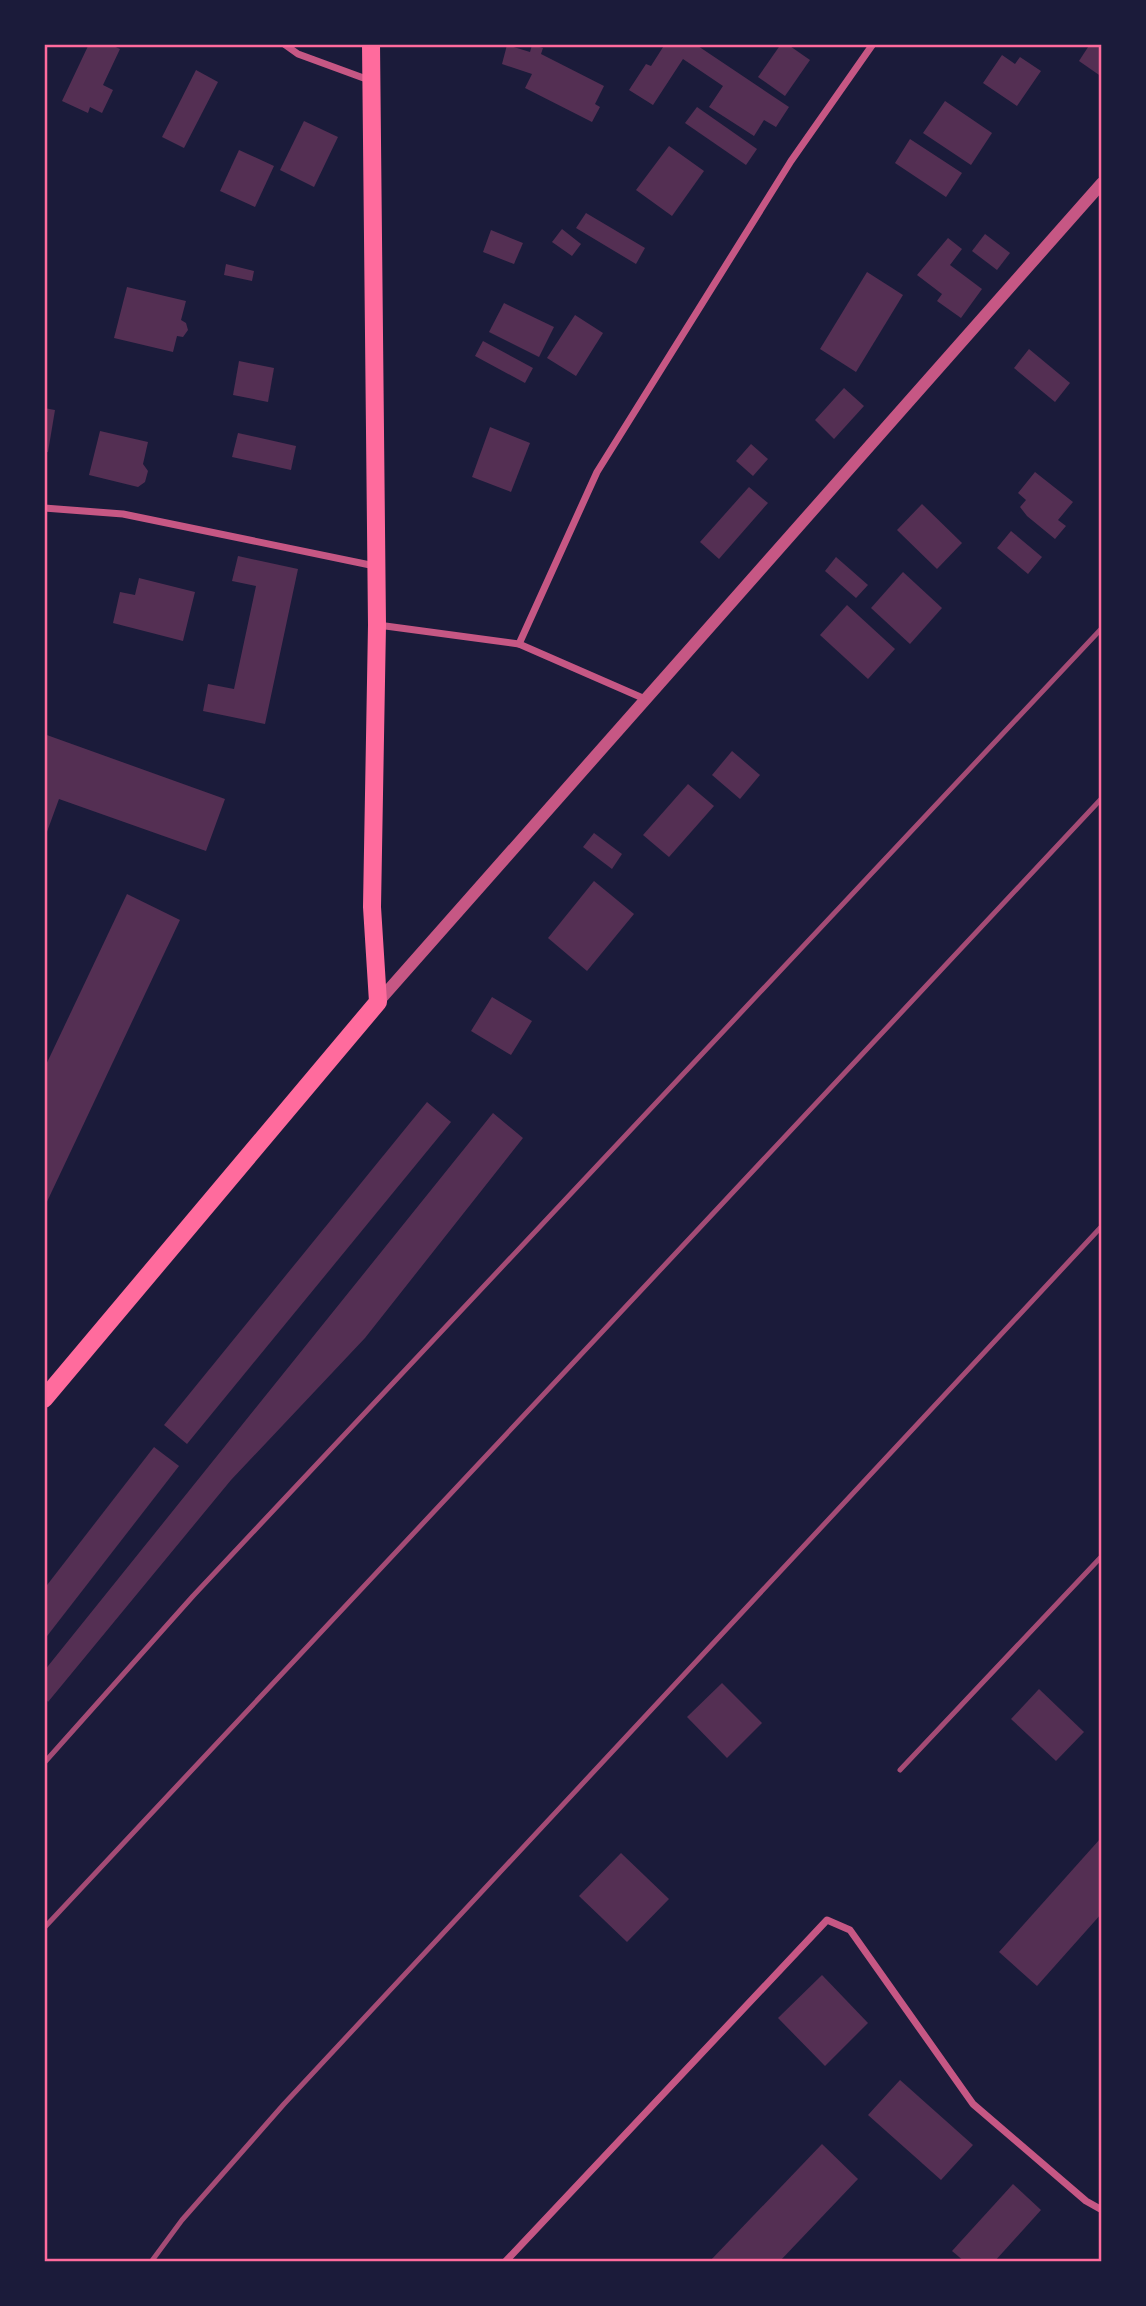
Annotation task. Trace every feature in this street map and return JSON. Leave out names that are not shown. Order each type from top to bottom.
[{"type":"main road","points":[[44,1399],[378,1002],[372,908],[377,625],[371,44]]},
{"type":"street","points":[[284,44],[298,54],[370,80]]},
{"type":"street","points":[[519,644],[597,472],[791,161],[873,44]]},
{"type":"street","points":[[378,1002],[1102,183]]},
{"type":"street","points":[[44,508],[122,514],[376,566]]},
{"type":"street","points":[[377,625],[519,644],[645,699]]},
{"type":"street","points":[[505,2262],[827,1920],[850,1930],[973,2104],[1086,2201],[1102,2210]]},
{"type":"building","points":[[89,44],[109,44],[120,49],[103,85],[113,90],[102,113],[90,107],[88,113],[62,101]]},
{"type":"building","points":[[665,44],[695,44],[789,107],[776,127],[764,120],[754,136],[709,107],[723,86],[683,59],[653,105],[629,90],[646,64],[651,66]]},
{"type":"building","points":[[781,44],[787,44],[810,60],[785,96],[758,77]]},
{"type":"building","points":[[1090,44],[1102,44],[1102,77],[1079,61]]},
{"type":"building","points":[[507,45],[530,52],[532,45],[543,48],[541,54],[604,86],[595,104],[600,107],[592,122],[525,88],[532,74],[502,64]]},
{"type":"building","points":[[1002,55],[1015,64],[1020,57],[1041,71],[1017,106],[983,83]]},
{"type":"building","points":[[196,70],[218,82],[184,148],[162,137]]},
{"type":"building","points":[[945,101],[992,133],[971,165],[923,133]]},
{"type":"building","points":[[697,107],[757,149],[746,165],[685,123]]},
{"type":"building","points":[[304,121],[338,137],[314,187],[280,170]]},
{"type":"building","points":[[910,139],[962,173],[946,197],[895,163]]},
{"type":"building","points":[[669,146],[704,171],[672,216],[636,190]]},
{"type":"building","points":[[239,150],[274,166],[255,207],[220,191]]},
{"type":"building","points":[[586,213],[645,248],[636,264],[576,228]]},
{"type":"building","points":[[562,229],[581,244],[572,256],[552,242]]},
{"type":"building","points":[[491,230],[523,243],[514,264],[483,252]]},
{"type":"building","points":[[985,234],[1010,253],[997,270],[972,251]]},
{"type":"building","points":[[948,238],[962,249],[950,265],[982,289],[961,318],[937,301],[942,294],[917,275]]},
{"type":"building","points":[[226,264],[254,271],[252,281],[224,275]]},
{"type":"building","points":[[867,272],[903,295],[856,372],[820,349]]},
{"type":"building","points":[[127,287],[186,301],[181,320],[186,323],[188,330],[183,337],[177,336],[173,352],[114,338]]},
{"type":"building","points":[[504,303],[554,327],[539,357],[489,332]]},
{"type":"building","points":[[575,315],[603,333],[576,376],[547,358]]},
{"type":"building","points":[[483,341],[533,368],[525,383],[475,356]]},
{"type":"building","points":[[1029,349],[1070,383],[1055,402],[1014,368]]},
{"type":"building","points":[[239,361],[274,368],[268,402],[233,395]]},
{"type":"building","points":[[844,388],[864,406],[834,439],[815,420]]},
{"type":"building","points":[[44,408],[55,410],[48,452],[44,452]]},
{"type":"building","points":[[490,427],[530,443],[511,492],[472,477]]},
{"type":"building","points":[[100,431],[148,442],[143,464],[148,471],[145,482],[138,487],[89,475]]},
{"type":"building","points":[[238,433],[296,446],[291,470],[232,457]]},
{"type":"building","points":[[751,444],[768,459],[753,476],[736,461]]},
{"type":"building","points":[[1035,472],[1073,502],[1058,520],[1066,526],[1055,539],[1020,507],[1026,500],[1018,493]]},
{"type":"building","points":[[749,487],[768,503],[719,559],[700,542]]},
{"type":"building","points":[[922,504],[962,543],[937,569],[897,530]]},
{"type":"building","points":[[1011,531],[1042,557],[1028,574],[997,548]]},
{"type":"building","points":[[238,556],[298,569],[265,724],[203,711],[208,684],[234,689],[256,586],[232,581]]},
{"type":"building","points":[[836,557],[868,585],[856,598],[825,571]]},
{"type":"building","points":[[903,572],[942,608],[910,644],[871,608]]},
{"type":"building","points":[[139,578],[195,592],[183,641],[113,623],[120,592],[135,595]]},
{"type":"building","points":[[847,605],[895,649],[868,679],[820,635]]},
{"type":"building","points":[[44,734],[225,799],[206,851],[59,799],[44,840]]},
{"type":"building","points":[[732,751],[760,775],[740,799],[712,775]]},
{"type":"building","points":[[688,784],[714,806],[669,857],[643,835]]},
{"type":"building","points":[[594,833],[622,854],[612,869],[583,847]]},
{"type":"building","points":[[594,881],[634,914],[587,971],[548,938]]},
{"type":"building","points":[[127,894],[180,920],[44,1208],[44,1069]]},
{"type":"building","points":[[492,997],[532,1021],[511,1055],[471,1031]]},
{"type":"building","points":[[427,1102],[451,1122],[187,1444],[164,1425]]},
{"type":"building","points":[[493,1113],[523,1138],[365,1338],[231,1480],[48,1702],[44,1695],[44,1671]]},
{"type":"building","points":[[154,1447],[179,1466],[44,1640],[44,1589]]},
{"type":"building","points":[[722,1683],[762,1723],[727,1758],[687,1717]]},
{"type":"building","points":[[1039,1689],[1084,1732],[1056,1761],[1011,1719]]},
{"type":"building","points":[[1100,1839],[1102,1913],[1037,1986],[999,1952]]},
{"type":"building","points":[[621,1853],[669,1899],[627,1942],[579,1896]]},
{"type":"building","points":[[822,1975],[868,2023],[825,2066],[778,2018]]},
{"type":"building","points":[[900,2080],[973,2145],[941,2180],[868,2115]]},
{"type":"building","points":[[822,2144],[858,2179],[779,2262],[709,2262]]},
{"type":"building","points":[[1013,2184],[1041,2210],[994,2262],[965,2262],[952,2251]]},
{"type":"railway","points":[[44,1763],[193,1596],[1102,628]]},
{"type":"railway","points":[[44,1928],[1102,798]]},
{"type":"railway","points":[[151,2262],[182,2220],[284,2104],[1102,1226]]},
{"type":"railway","points":[[900,1770],[1102,1556]]}]
